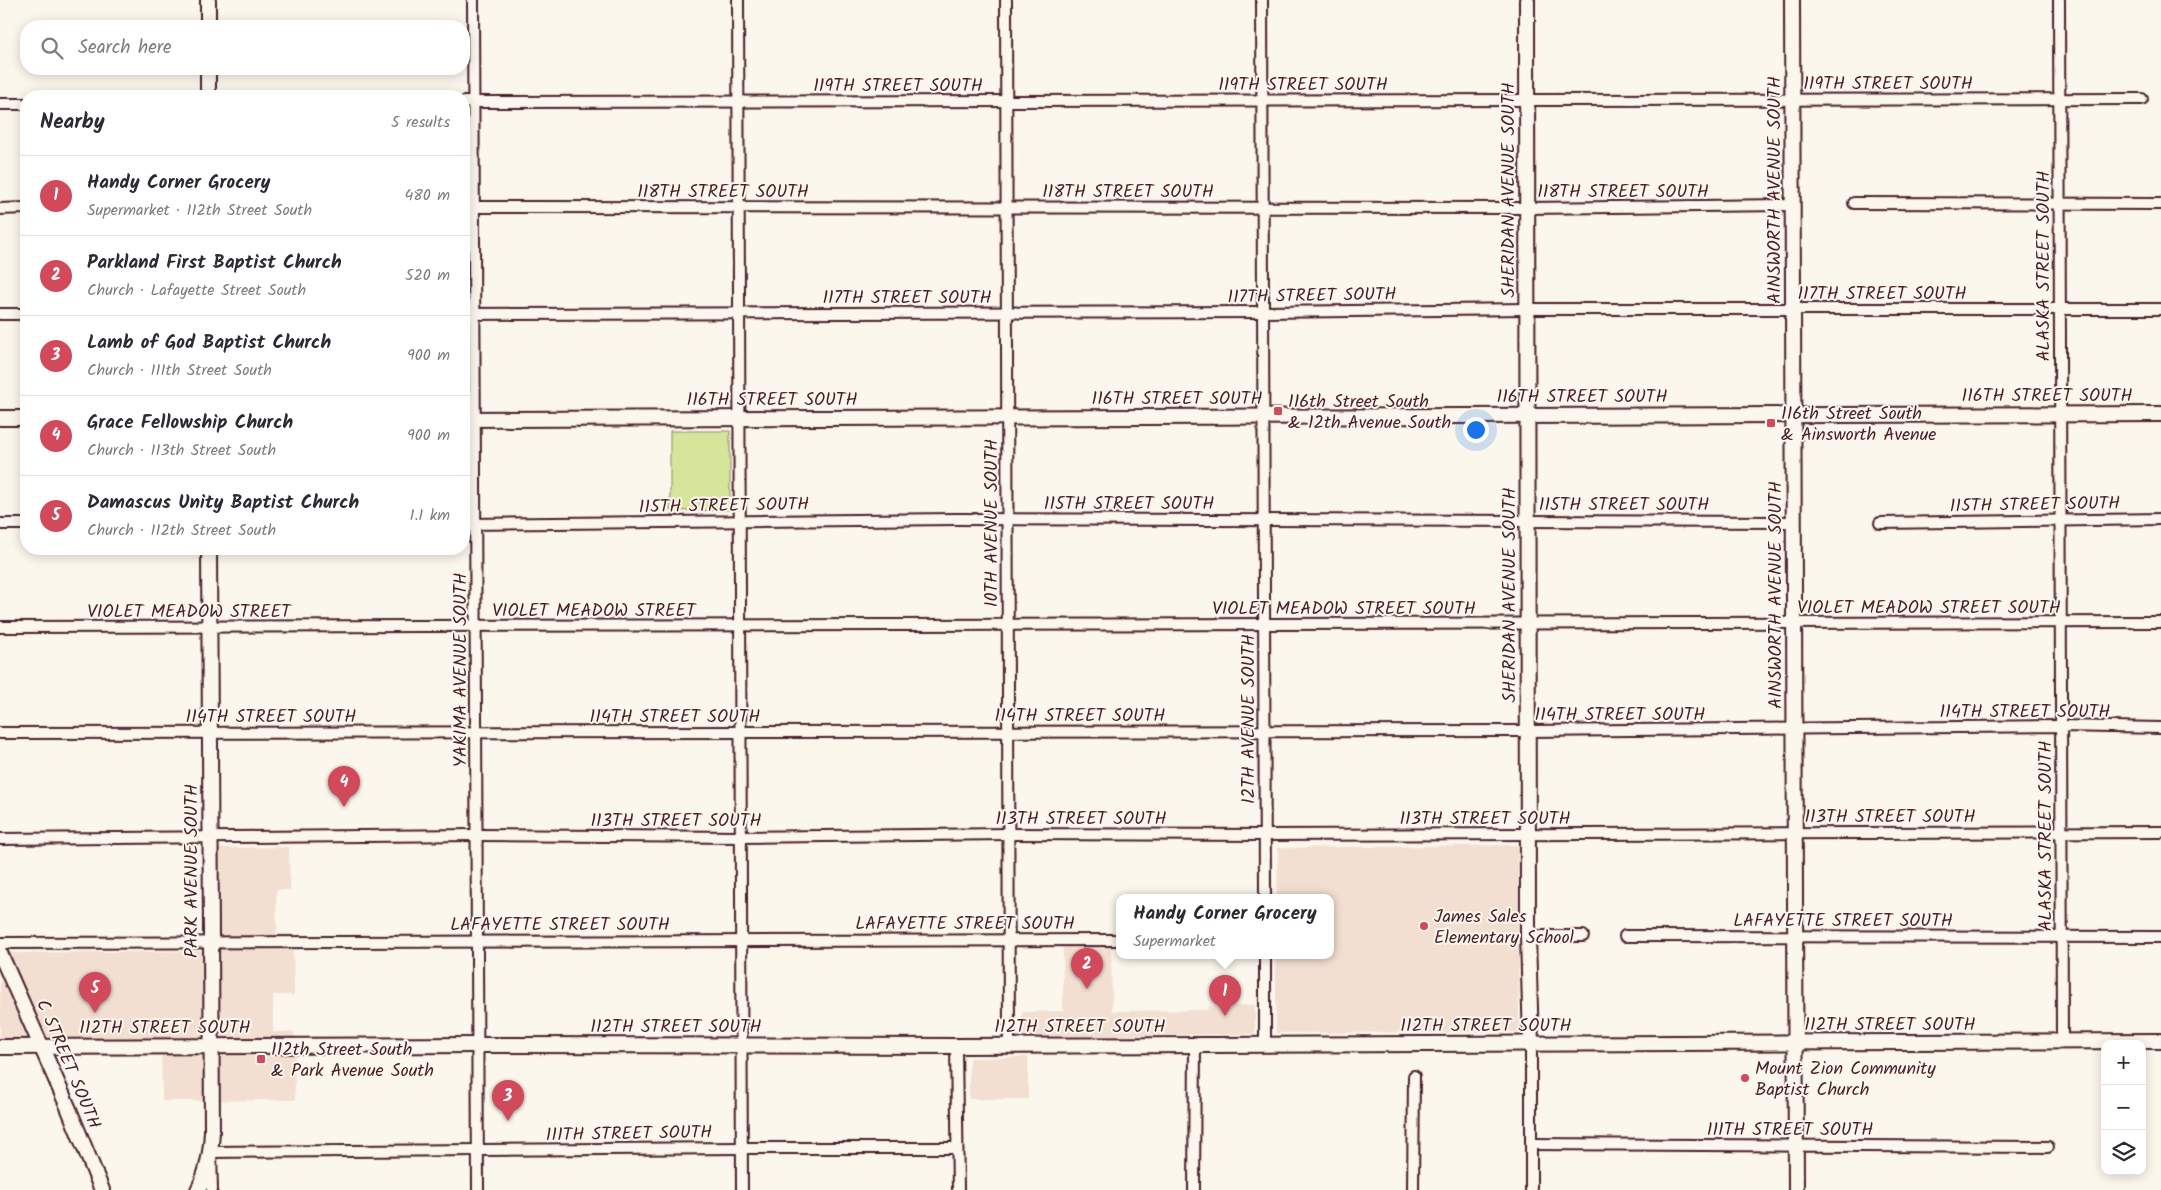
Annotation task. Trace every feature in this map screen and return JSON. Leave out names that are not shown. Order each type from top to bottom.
[{"type":"street","points":[[208,0],[208,20]]},
{"type":"street","name":"YAKIMA AVENUE SOUTH","points":[[469,90],[473,0]]},
{"type":"street","points":[[738,0],[742,1190]]},
{"type":"street","name":"10TH AVENUE SOUTH","points":[[1006,0],[1009,1045]]},
{"type":"street","name":"12TH AVENUE SOUTH","points":[[1262,0],[1265,894]]},
{"type":"street","name":"SHERIDAN AVENUE SOUTH","points":[[1527,0],[1528,936],[1531,1044],[1531,1190]]},
{"type":"street","name":"AINSWORTH AVENUE SOUTH","points":[[1792,0],[1796,1190]]},
{"type":"street","name":"ALASKA STREET SOUTH","points":[[2059,0],[2062,1041]]},
{"type":"street","points":[[208,75],[208,90]]},
{"type":"street","name":"119TH STREET SOUTH","points":[[470,102],[2142,99]]},
{"type":"street","points":[[0,104],[20,104]]},
{"type":"street","points":[[1854,203],[2161,204]]},
{"type":"street","name":"118TH STREET SOUTH","points":[[470,207],[1528,208],[1793,206]]},
{"type":"street","points":[[0,208],[20,208]]},
{"type":"street","name":"117TH STREET SOUTH","points":[[470,314],[1263,312],[1527,308],[2161,309]]},
{"type":"street","points":[[0,314],[20,314]]},
{"type":"street","name":"116TH STREET SOUTH","points":[[470,419],[2161,414]]},
{"type":"street","points":[[0,418],[20,418]]},
{"type":"street","name":"YAKIMA AVENUE SOUTH","points":[[470,434],[476,524],[478,1190]]},
{"type":"street","name":"115TH STREET SOUTH","points":[[1880,523],[2161,518]]},
{"type":"street","name":"115TH STREET SOUTH","points":[[470,524],[1008,519],[1794,522]]},
{"type":"street","points":[[0,524],[20,524]]},
{"type":"street","name":"PARK AVENUE SOUTH","points":[[198,1190],[203,1180],[210,1152],[212,1131],[210,1046],[209,555]]},
{"type":"street","name":"VIOLET MEADOW STREET SOUTH","points":[[1008,625],[2161,622]]},
{"type":"street","name":"VIOLET MEADOW STREET","points":[[0,627],[1008,625]]},
{"type":"street","name":"114TH STREET SOUTH","points":[[0,733],[1528,731],[2061,726],[2161,728]]},
{"type":"street","name":"113TH STREET SOUTH","points":[[0,839],[477,835],[2161,832]]},
{"type":"street","points":[[1528,936],[1583,936]]},
{"type":"street","name":"LAFAYETTE STREET SOUTH","points":[[1625,936],[2161,936]]},
{"type":"street","name":"LAFAYETTE STREET SOUTH","points":[[0,943],[1116,940]]},
{"type":"street","name":"C STREET SOUTH","points":[[0,953],[42,1046],[102,1190]]},
{"type":"street","points":[[1265,959],[1265,1043]]},
{"type":"street","name":"112TH STREET SOUTH","points":[[0,1047],[956,1046],[1265,1043],[1531,1044],[2161,1041]]},
{"type":"street","points":[[1194,1190],[1195,1044]]},
{"type":"street","points":[[956,1046],[958,1190]]},
{"type":"street","points":[[1413,1190],[1414,1076]]},
{"type":"street","name":"111TH STREET SOUTH","points":[[1531,1144],[2048,1147]]},
{"type":"street","name":"111TH STREET SOUTH","points":[[210,1152],[957,1148]]},
{"type":"street","points":[[210,1152],[212,1190]]},
{"type":"shaded area","name":"James Sales Elementary School","points":[[1518,845],[1519,1032],[1276,1033],[1276,959],[1334,959],[1334,894],[1277,894],[1278,848]]},
{"type":"shaded area","points":[[289,847],[290,890],[276,890],[277,934],[293,934],[294,995],[273,995],[273,1032],[294,1032],[295,1100],[162,1101],[161,1039],[0,1040],[0,953],[218,951],[218,848]]},
{"type":"shaded area","points":[[1111,946],[1112,1011],[1208,1010],[1209,1006],[1255,1005],[1255,1034],[1022,1037],[1022,1012],[1063,1011],[1063,947]]},
{"type":"shaded area","points":[[1028,1057],[1028,1099],[969,1099],[969,1058]]},
{"type":"green space","points":[[670,431],[730,431],[730,510],[670,511]]},
{"type":"place","name":"116th Street South & 12th Avenue South","points":[[1278,411]]},
{"type":"place","name":"116th Street South & Ainsworth Avenue","points":[[1771,423]]},
{"type":"place","name":"Grace Fellowship Church","points":[[344,807]]},
{"type":"place","name":"James Sales Elementary School","points":[[1424,926]]},
{"type":"place","name":"Parkland First Baptist Church","points":[[1087,989]]},
{"type":"place","name":"Damascus Unity Baptist Church","points":[[95,1013]]},
{"type":"place","name":"Handy Corner Grocery","points":[[1225,1016]]},
{"type":"place","name":"112th Street South & Park Avenue South","points":[[261,1059]]},
{"type":"place","name":"Mount Zion Community Baptist Church","points":[[1745,1078]]},
{"type":"place","name":"Lamb of God Baptist Church","points":[[508,1121]]}]
